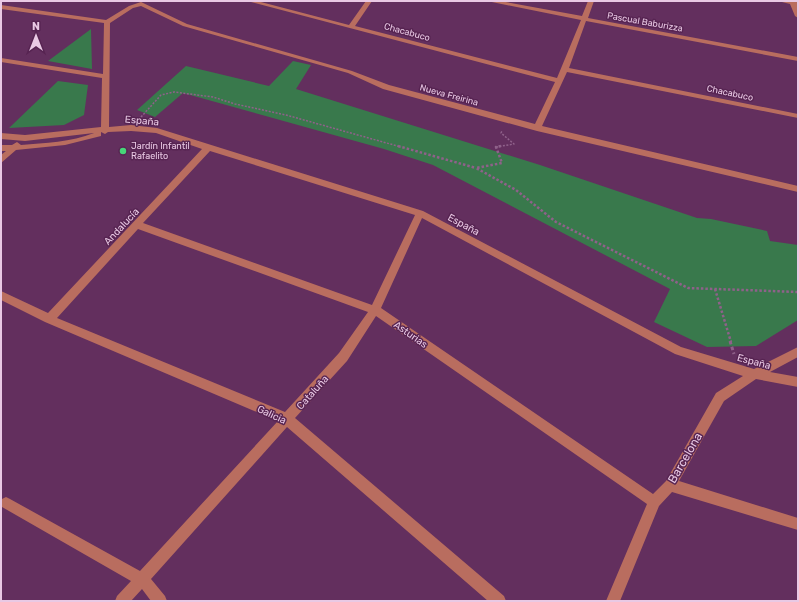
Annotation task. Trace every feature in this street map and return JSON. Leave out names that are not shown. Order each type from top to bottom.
[{"type":"street","name":"Chacabuco","points":[[250,1],[559,81]]},
{"type":"street","points":[[350,27],[369,1]]},
{"type":"street","name":"Pascual Baburizza","points":[[490,1],[583,20],[798,59]]},
{"type":"street","points":[[537,128],[565,69],[591,1]]},
{"type":"street","points":[[782,1],[794,3],[798,16]]},
{"type":"street","name":"Nueva Freirina","points":[[107,22],[131,7],[141,4],[185,25],[350,72],[386,87],[537,128],[798,189]]},
{"type":"street","points":[[1,7],[107,22],[105,131]]},
{"type":"street","points":[[1,60],[106,76]]},
{"type":"street","name":"Chacabuco","points":[[565,69],[798,116]]},
{"type":"street","name":"España","points":[[1,136],[25,138],[82,131],[105,131],[131,128],[157,131],[420,213],[679,351],[756,374],[798,382]]},
{"type":"street","name":"España","points":[[1,148],[15,148],[85,138],[105,131]]},
{"type":"street","points":[[1,160],[25,138]]},
{"type":"street","name":"Andalucía","points":[[49,319],[208,148]]},
{"type":"street","name":"Cataluña","points":[[122,601],[343,357],[375,310],[420,213]]},
{"type":"street","name":"Asturias","points":[[138,225],[375,310],[654,502]]},
{"type":"street","name":"Galicia","points":[[1,295],[49,319],[287,419],[500,601]]},
{"type":"street","name":"Barcelona","points":[[613,601],[654,502],[670,485],[720,397],[756,374],[798,352]]},
{"type":"street","points":[[670,485],[798,524]]},
{"type":"street","points":[[6,503],[142,579],[160,601]]},
{"type":"path","points":[[131,128],[161,95],[174,92],[214,97],[235,104],[286,116],[476,168],[516,190],[556,222],[688,288],[798,292]]},
{"type":"path","points":[[476,168],[502,163],[496,147],[514,144],[501,133],[512,121]]},
{"type":"path","points":[[715,289],[738,368]]},
{"type":"green space","points":[[91,29],[92,69],[48,61]]},
{"type":"green space","points":[[293,61],[311,65],[296,89],[540,165],[697,218],[711,219],[767,231],[770,241],[798,245],[798,320],[756,346],[707,347],[654,322],[670,289],[433,165],[384,149],[183,93],[155,117],[137,110],[186,66],[269,86]]},
{"type":"green space","points":[[58,81],[88,85],[84,115],[64,125],[9,128]]},
{"type":"place","name":"Jardín Infantil Rafaelito","points":[[123,151]]}]
